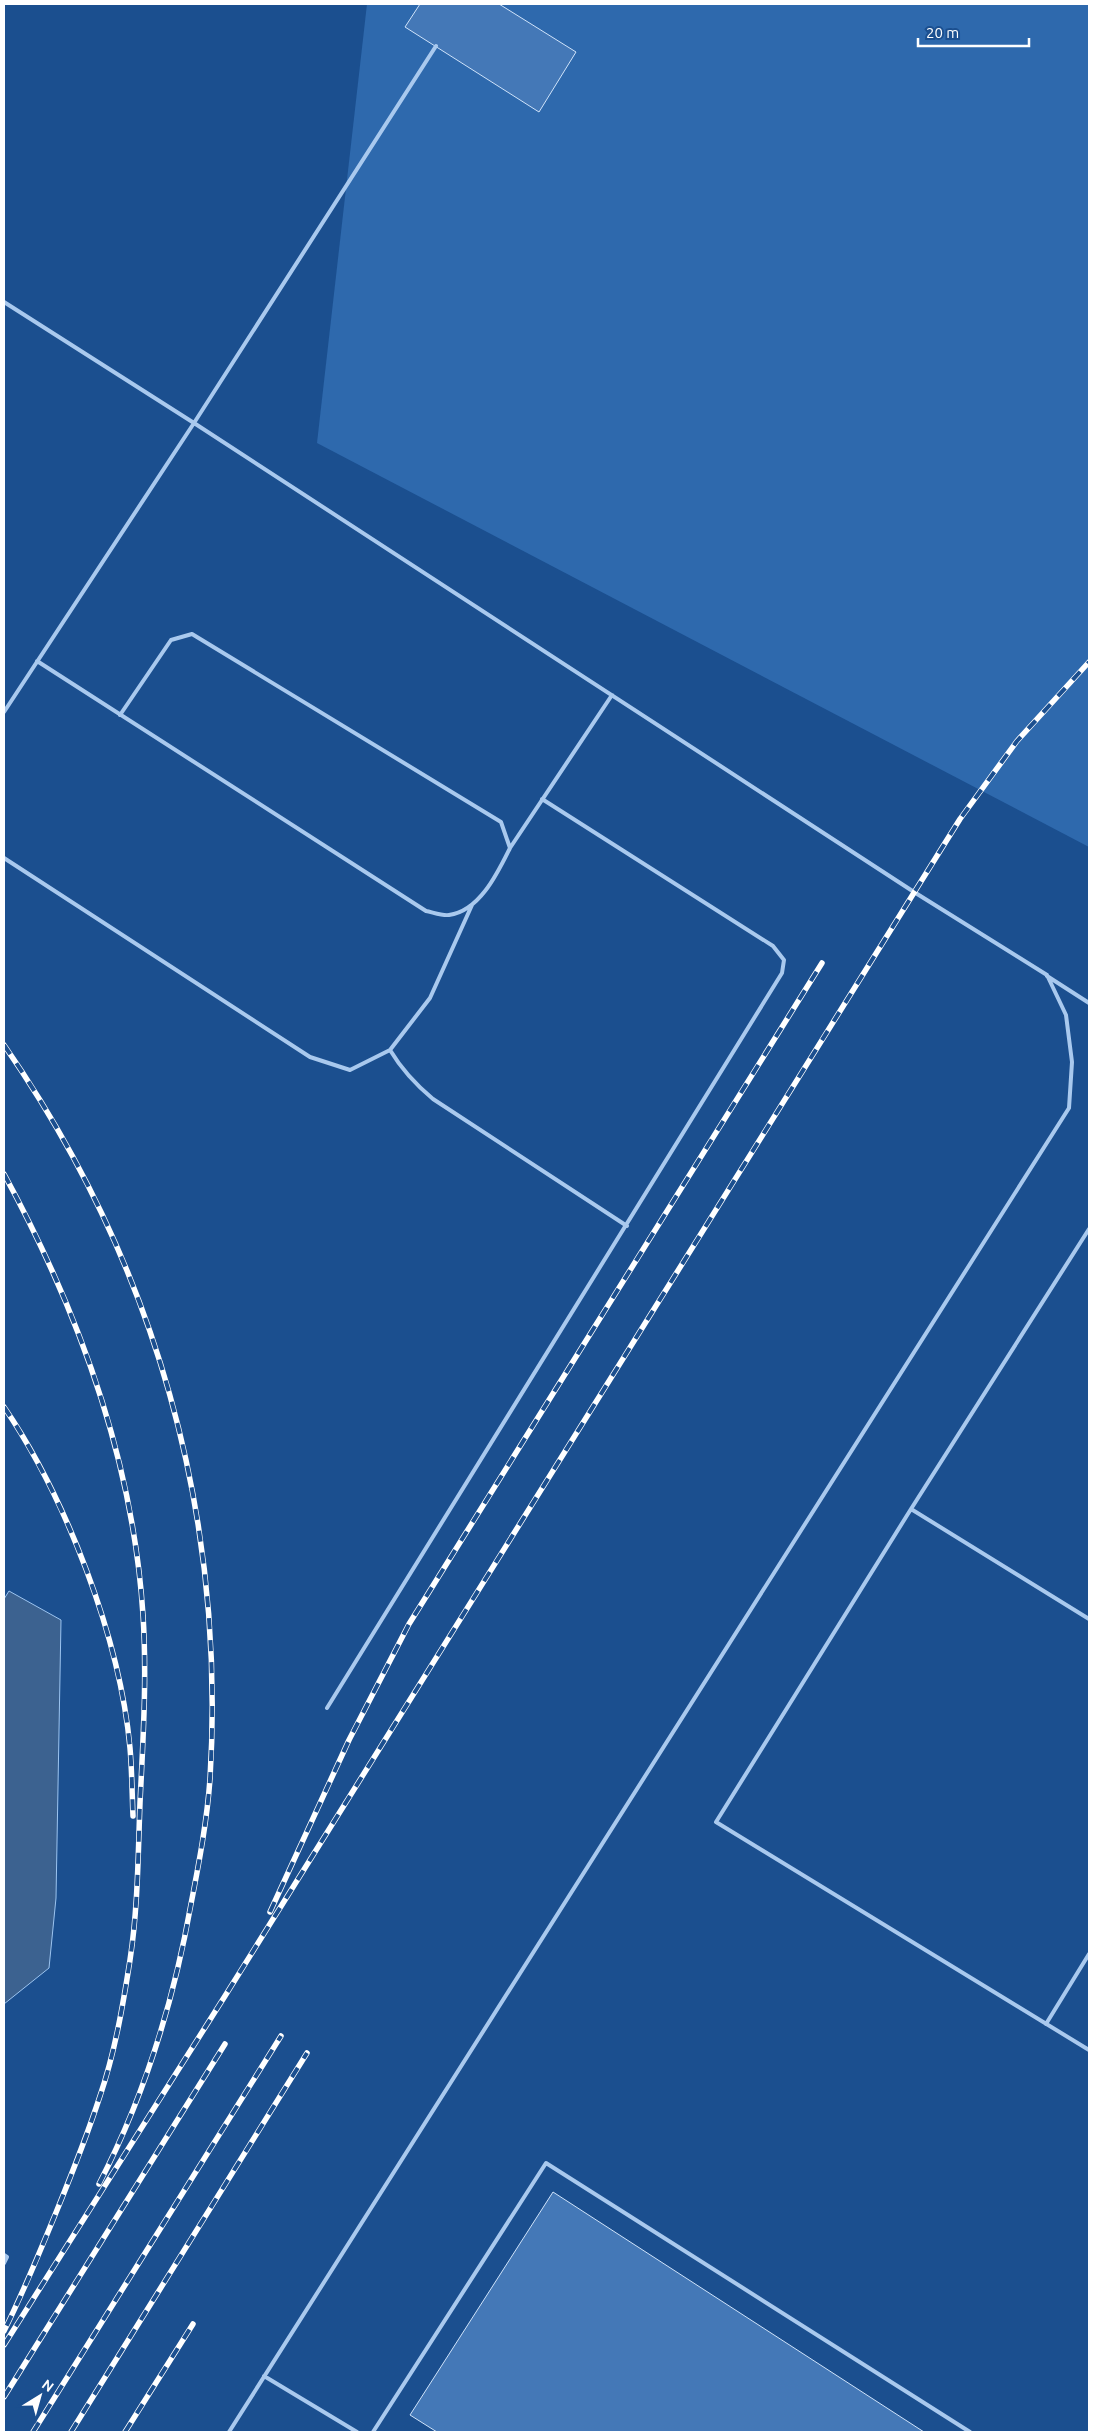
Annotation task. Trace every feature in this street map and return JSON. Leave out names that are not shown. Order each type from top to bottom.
[{"type":"lane","points":[[4,712],[194,423],[436,46]]},
{"type":"lane","points":[[4,302],[194,423],[914,892],[1089,1003]]},
{"type":"lane","points":[[120,714],[171,640],[192,634],[501,822],[510,848]]},
{"type":"lane","points":[[36,661],[426,910],[449,916],[472,905]]},
{"type":"lane","points":[[4,858],[310,1057],[350,1070],[390,1050],[430,998],[472,905],[494,882],[510,848],[612,695]]},
{"type":"lane","points":[[327,1708],[782,973],[784,960],[773,946],[542,800]]},
{"type":"lane","points":[[229,2432],[1069,1108],[1072,1062],[1066,1015],[1047,975]]},
{"type":"lane","points":[[390,1050],[400,1068],[414,1084],[433,1099],[627,1226]]},
{"type":"lane","points":[[1089,1229],[911,1509],[716,1822],[1089,2050]]},
{"type":"lane","points":[[911,1509],[1089,1618]]},
{"type":"lane","points":[[1046,2024],[1089,1954]]},
{"type":"lane","points":[[373,2432],[546,2163],[970,2432]]},
{"type":"lane","points":[[4,2255],[8,2257],[4,2263]]},
{"type":"lane","points":[[264,2376],[358,2432]]},
{"type":"shaded area","points":[[367,4],[1089,4],[1089,847],[317,443]]},
{"type":"shaded area","points":[[9,1591],[61,1620],[56,1898],[49,1968],[4,2004],[4,1599]]},
{"type":"building","points":[[420,4],[499,4],[576,52],[539,112],[405,27]]},
{"type":"building","points":[[553,2192],[924,2432],[437,2432],[410,2415]]},
{"type":"railway","points":[[4,2345],[225,1996],[960,819],[1017,741],[1089,662]]},
{"type":"railway","points":[[270,1912],[349,1740],[409,1624],[822,963]]},
{"type":"railway","points":[[4,1045],[57,1128],[102,1214],[140,1303],[170,1394],[192,1488],[206,1583],[212,1680],[210,1779],[200,1858],[176,1976],[156,2047],[130,2117],[99,2184]]},
{"type":"railway","points":[[4,1174],[56,1278],[98,1387],[127,1499],[137,1557],[143,1615],[145,1662],[136,1901],[133,1940],[118,2028],[110,2063],[84,2141],[37,2259],[4,2331]]},
{"type":"railway","points":[[4,1407],[27,1443],[48,1483],[86,1570],[102,1616],[115,1661],[124,1705],[130,1748],[133,1816]]},
{"type":"railway","points":[[33,2432],[281,2036]]},
{"type":"railway","points":[[4,2397],[225,2044]]},
{"type":"railway","points":[[71,2432],[307,2053]]},
{"type":"railway","points":[[125,2432],[193,2324]]}]
